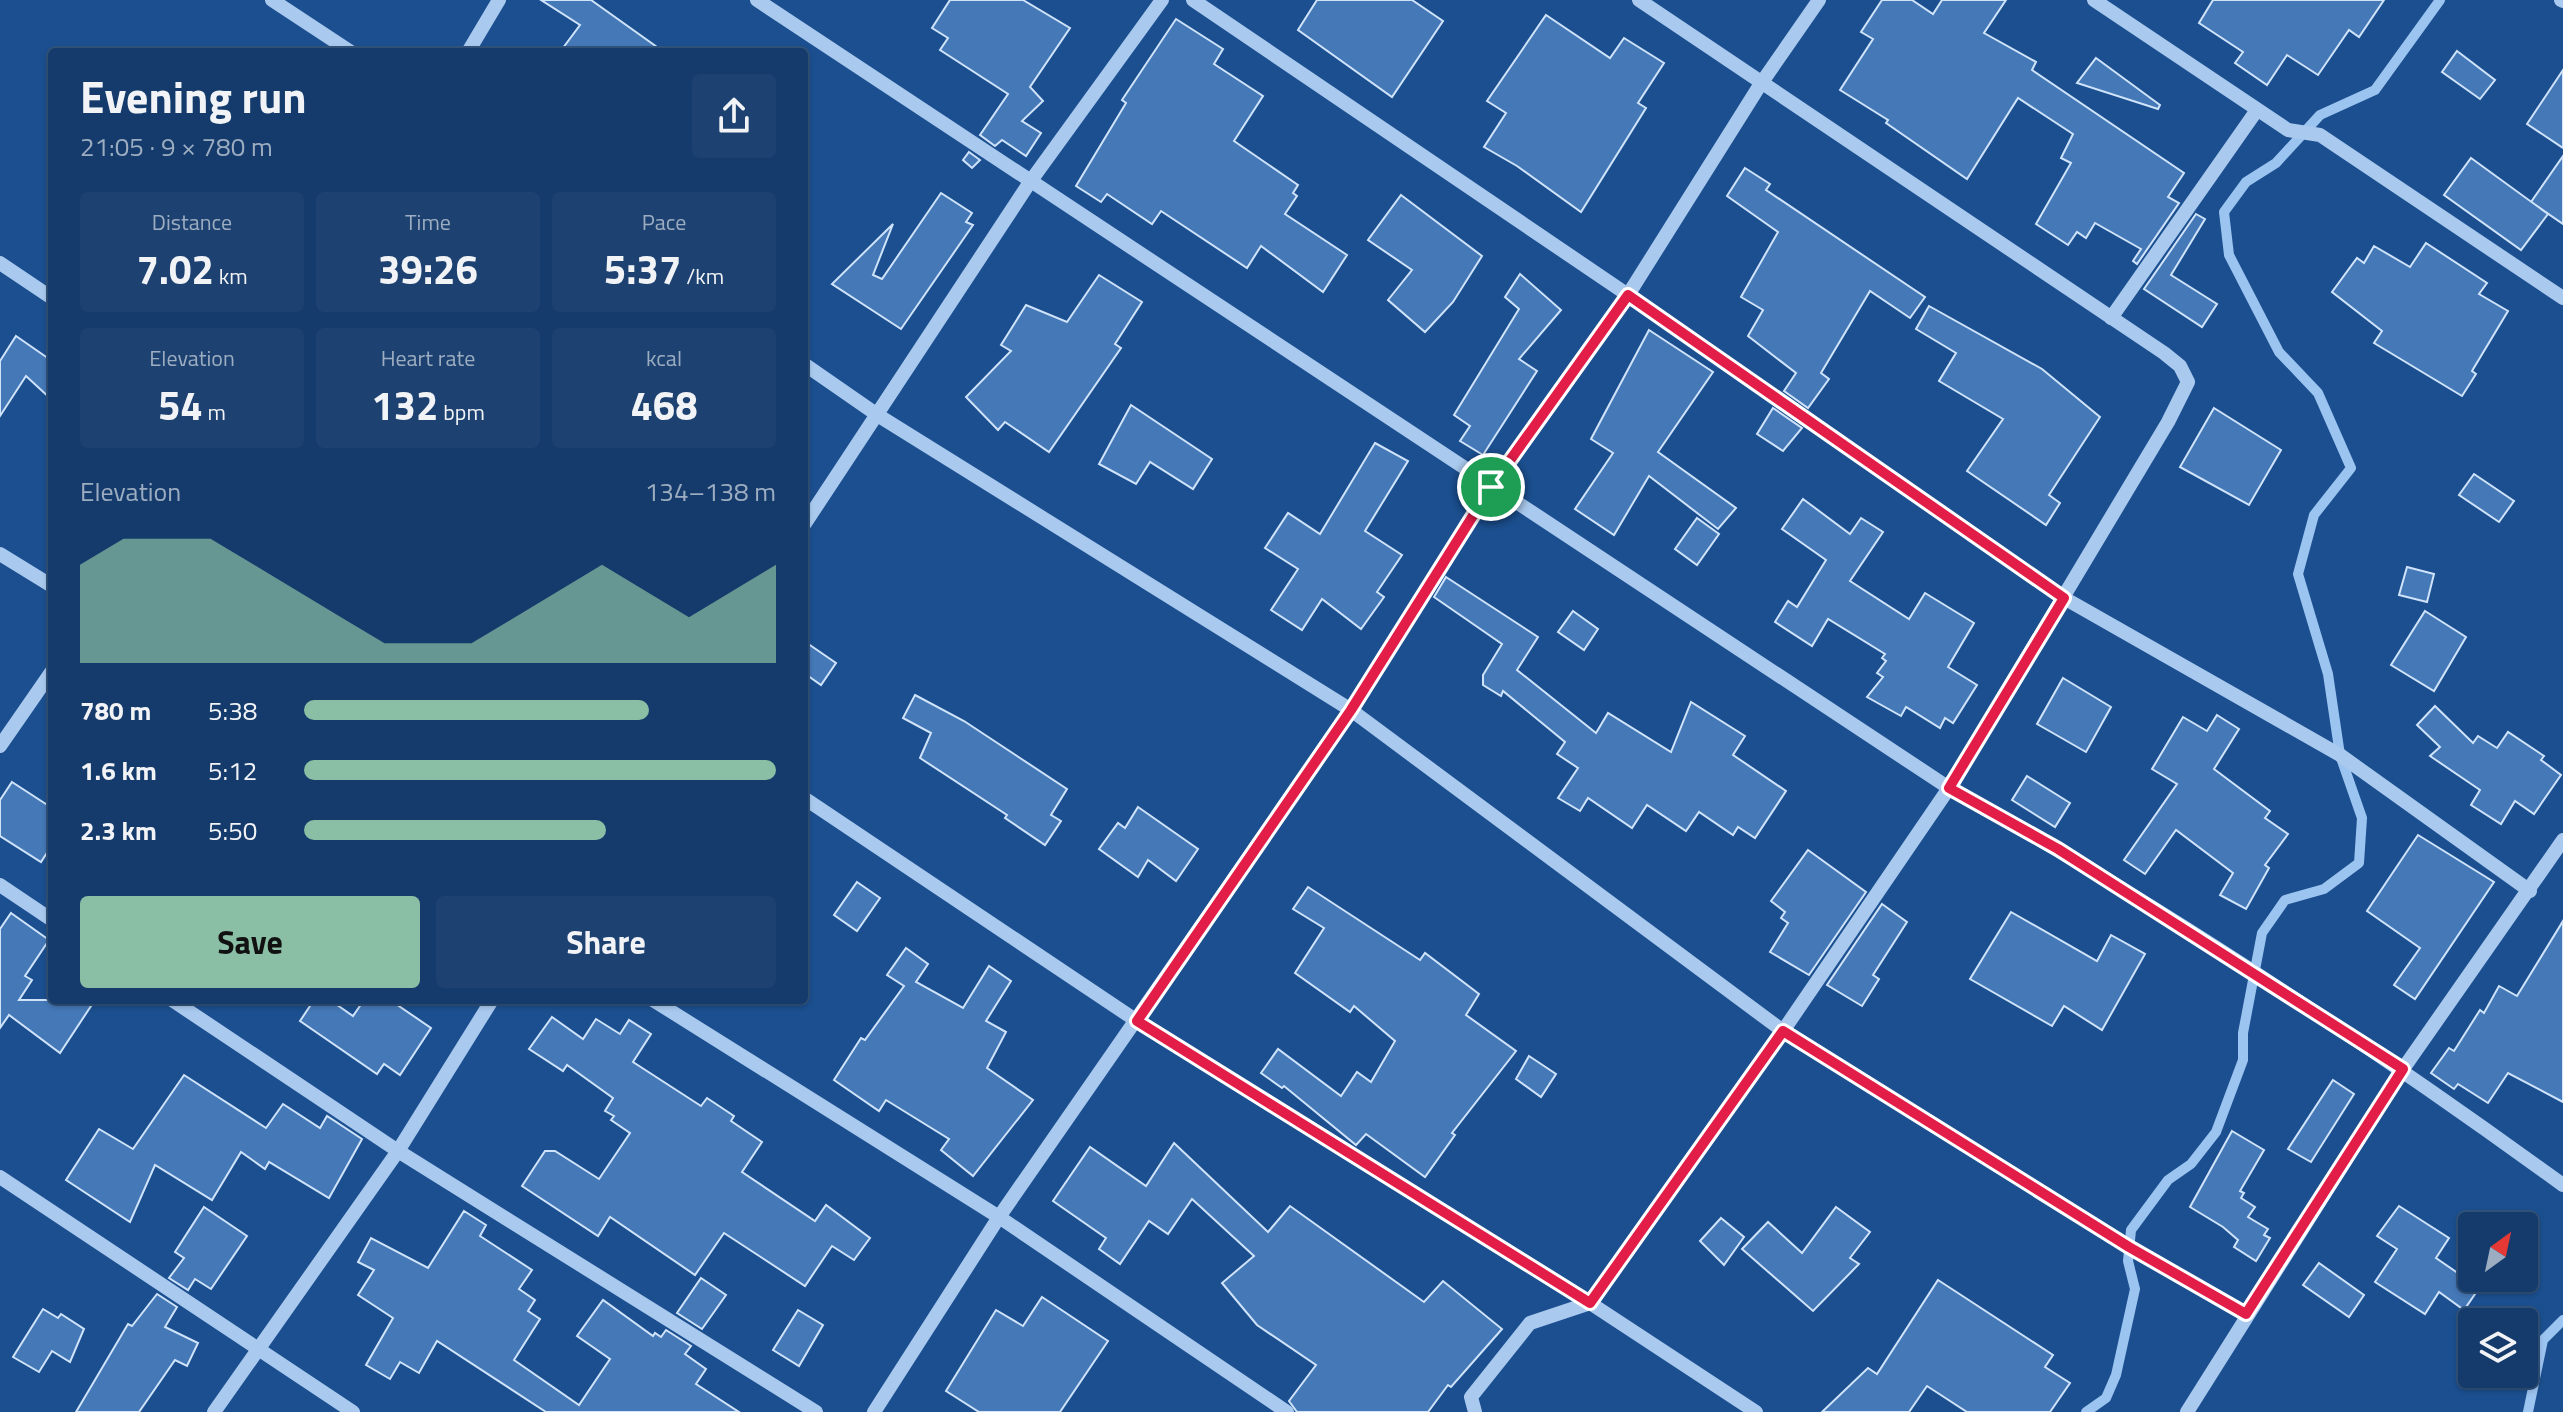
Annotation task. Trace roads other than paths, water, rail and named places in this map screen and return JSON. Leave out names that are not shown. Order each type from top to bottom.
[{"type":"street","points":[[272,0],[345,48]]},
{"type":"street","points":[[470,48],[499,0]]},
{"type":"street","points":[[757,0],[1949,788],[2058,849],[2403,1069],[2563,1185]]},
{"type":"street","points":[[808,519],[879,416],[1030,182],[1162,0]]},
{"type":"street","points":[[1193,0],[1628,295],[2064,598],[2340,755],[2530,891]]},
{"type":"street","points":[[1475,1412],[1471,1397],[1530,1323],[1590,1303],[1783,1031],[1949,788],[2181,401],[2188,382],[2180,366],[1760,85],[1639,0]]},
{"type":"street","points":[[874,1412],[999,1217],[1351,710],[1491,487],[1628,295],[1760,85],[1819,0]]},
{"type":"street","points":[[2094,0],[2288,130],[2320,135],[2563,298]]},
{"type":"street","points":[[2111,318],[2257,110]]},
{"type":"street","points":[[0,263],[48,295]]},
{"type":"street","points":[[808,367],[879,416],[1351,710],[1783,1031],[2129,1247],[2246,1314]]},
{"type":"street","points":[[0,554],[48,584]]},
{"type":"street","points":[[0,746],[48,677]]},
{"type":"street","points":[[808,801],[1137,1021],[1590,1303],[1756,1412]]},
{"type":"street","points":[[2187,1412],[2403,1069],[2563,840]]},
{"type":"street","points":[[0,885],[48,917]]},
{"type":"street","points":[[178,1004],[398,1151],[816,1412]]},
{"type":"street","points":[[214,1412],[260,1352],[398,1151],[490,1004]]},
{"type":"street","points":[[659,1004],[999,1217],[1287,1412]]},
{"type":"street","points":[[0,1177],[353,1412]]},
{"type":"waterway","points":[[2086,1412],[2106,1398],[2116,1375],[2135,1289],[2128,1261],[2131,1230],[2168,1180],[2191,1164],[2216,1132],[2243,1060],[2243,1033],[2262,933],[2285,900],[2324,889],[2359,863],[2362,818],[2340,755],[2328,674],[2298,574],[2314,515],[2351,468],[2318,393],[2279,352],[2229,255],[2224,212],[2246,182],[2276,163],[2320,115],[2375,90],[2440,0]]},
{"type":"waterway","points":[[2528,1412],[2543,1340],[2563,1320]]}]
